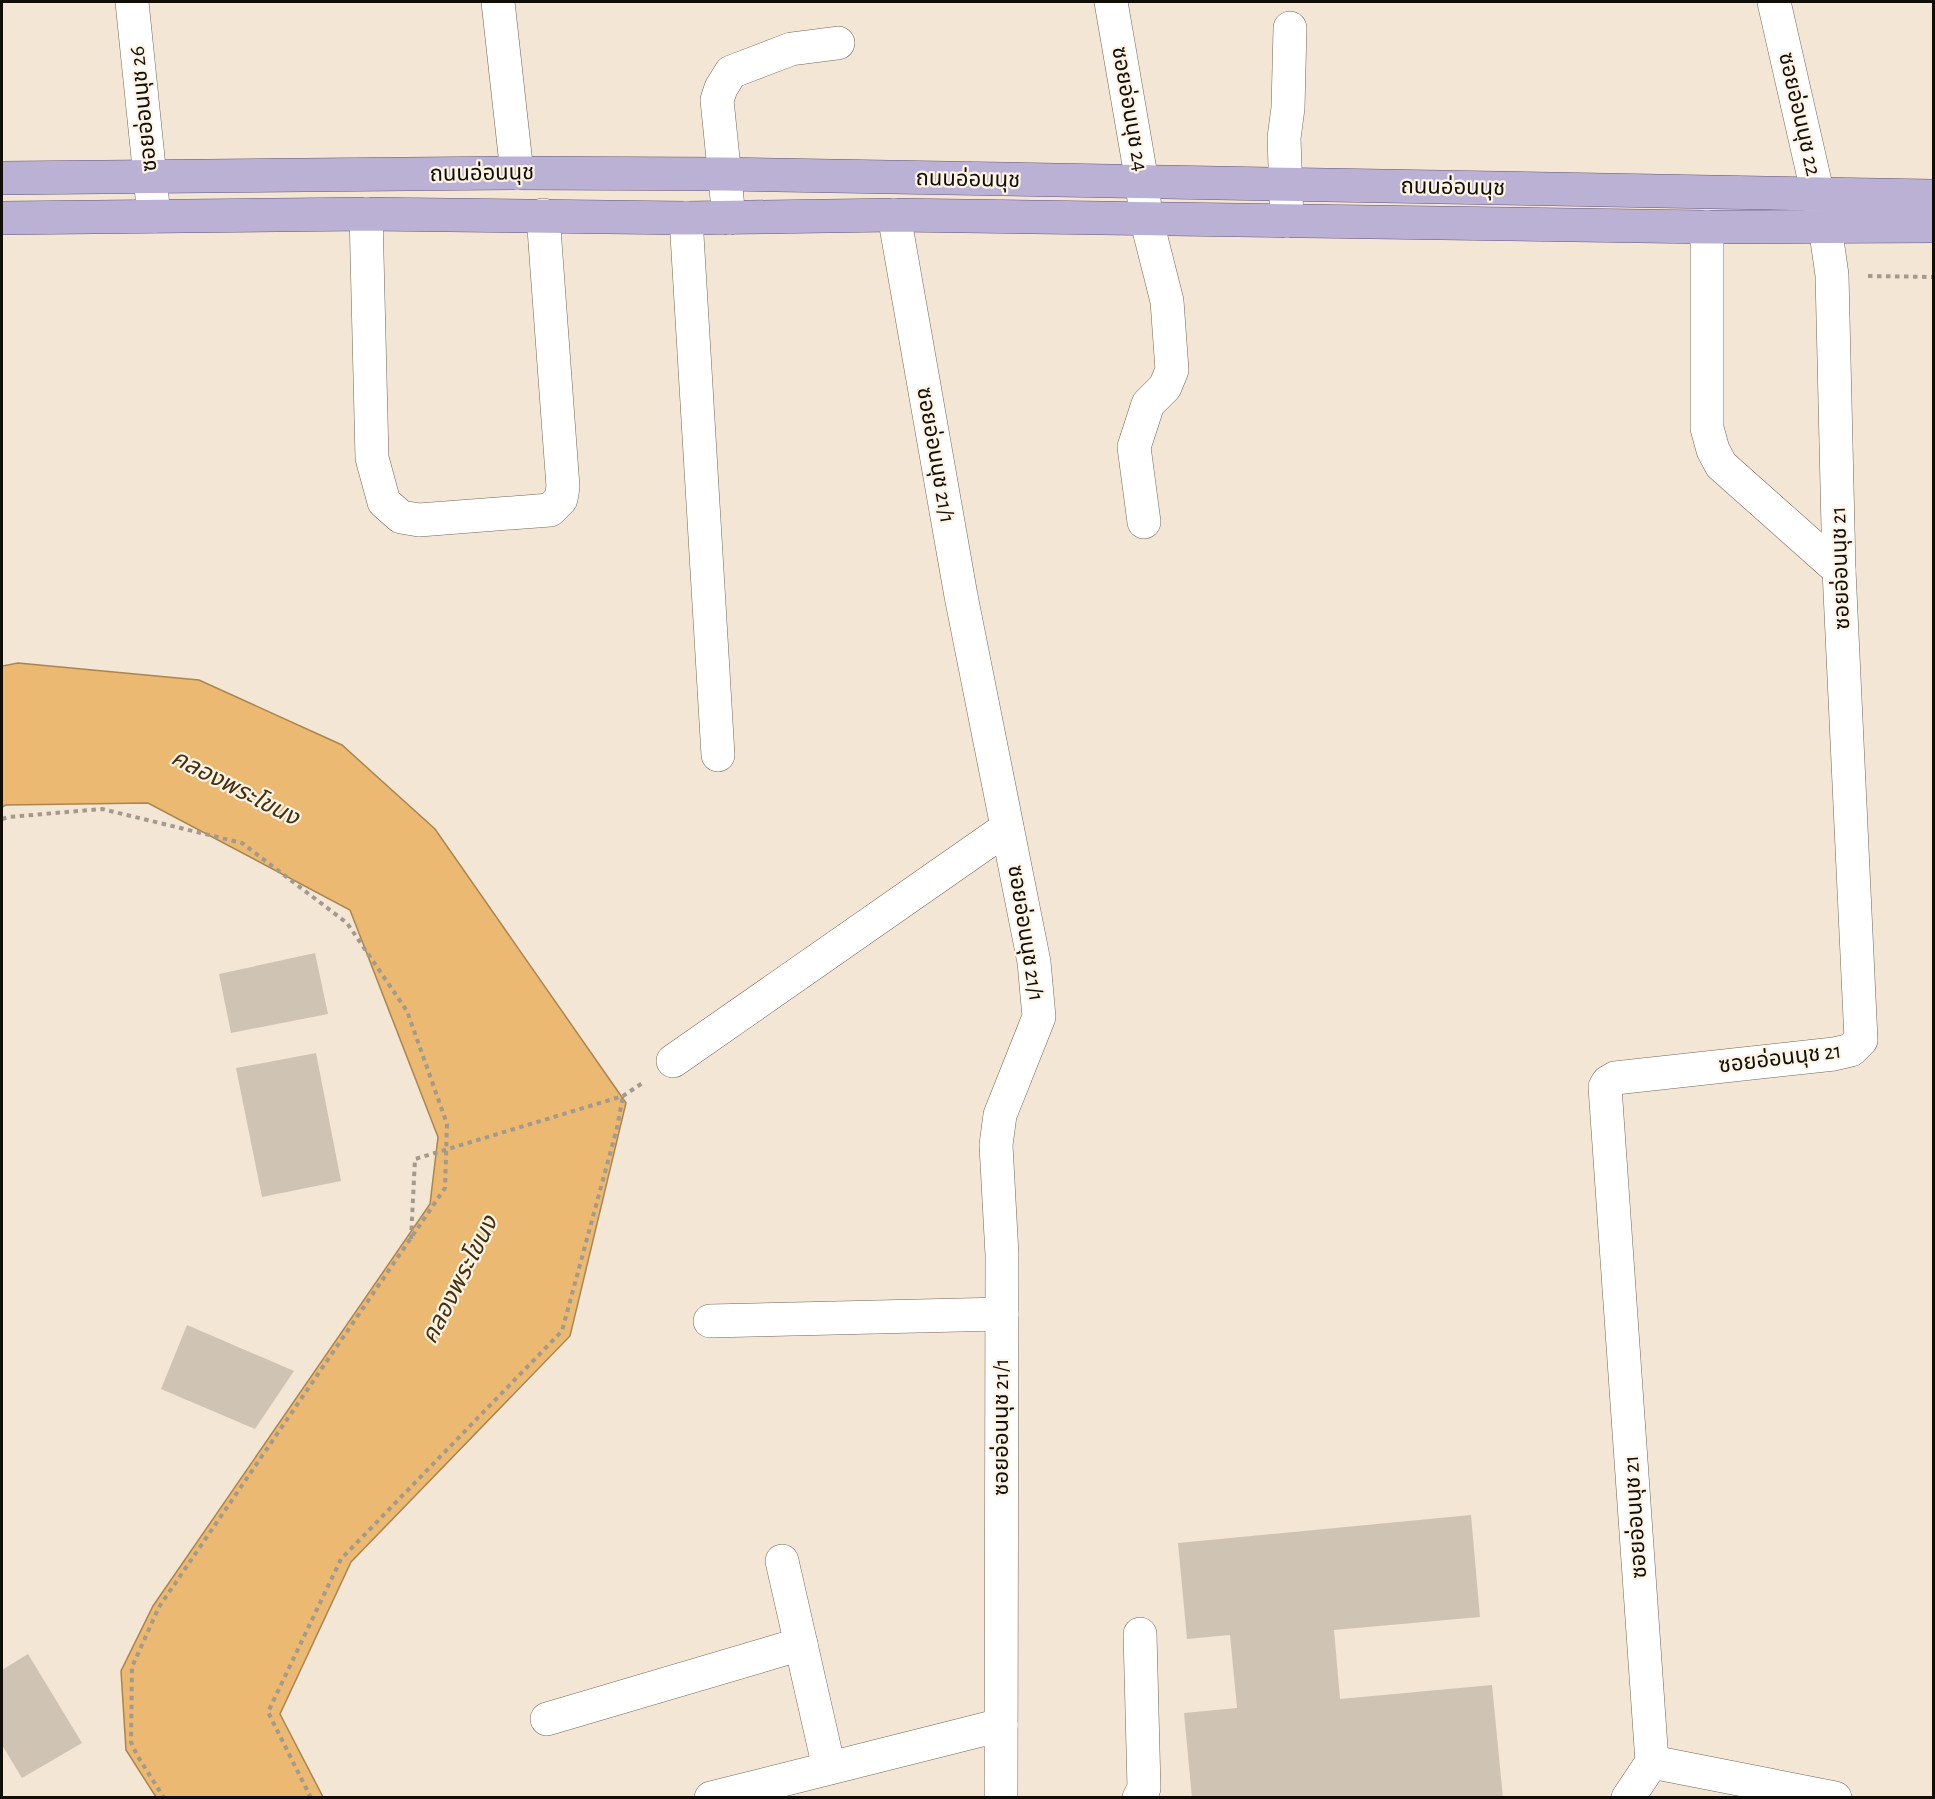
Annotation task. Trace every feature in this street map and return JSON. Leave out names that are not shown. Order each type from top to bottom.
[{"type":"main road","name":"ถนนอ่อนนุช","points":[[2,178],[517,173],[724,174],[1934,196]]},
{"type":"main road","name":"ถนนอ่อนนุช","points":[[2,218],[366,214],[729,218],[894,214],[1707,227],[1934,226]]},
{"type":"street","name":"ซอยอ่อนนุช 26","points":[[132,2],[154,216]]},
{"type":"street","points":[[498,2],[517,173]]},
{"type":"street","name":"ซอยอ่อนนุช 24","points":[[1111,2],[1142,182],[1146,218],[1167,301],[1172,370],[1165,387],[1148,404],[1134,447],[1144,522]]},
{"type":"street","name":"ซอยอ่อนนุช 22","points":[[1774,2],[1825,226]]},
{"type":"street","points":[[1287,221],[1284,138],[1288,108],[1290,28]]},
{"type":"street","points":[[729,218],[717,100],[721,88],[731,72],[791,49],[838,43]]},
{"type":"street","points":[[366,214],[372,458],[384,502],[401,517],[419,520],[550,510],[561,499],[563,487],[543,215]]},
{"type":"street","name":"ซอยอ่อนนุช 21/1","points":[[894,214],[961,596],[1034,962],[1039,1017],[1000,1115],[996,1145],[1002,1255],[1001,1797]]},
{"type":"street","points":[[686,218],[718,755]]},
{"type":"street","name":"ซอยอ่อนนุช 21","points":[[1652,1762],[1605,1087],[1615,1078],[1834,1054],[1851,1050],[1861,1040],[1839,570],[1832,275],[1825,226]]},
{"type":"street","points":[[1707,227],[1707,428],[1713,450],[1721,465],[1839,570]]},
{"type":"street","points":[[673,1061],[1008,828]]},
{"type":"street","points":[[710,1320],[1002,1314]]},
{"type":"street","points":[[782,1561],[829,1768]]},
{"type":"street","points":[[1139,1797],[1144,1788],[1140,1634]]},
{"type":"street","points":[[546,1719],[801,1644]]},
{"type":"street","points":[[711,1797],[1001,1725]]},
{"type":"street","points":[[1628,1797],[1652,1762],[1835,1797]]},
{"type":"path","points":[[1832,275],[1934,277]]},
{"type":"path","points":[[2,819],[102,809],[242,843],[346,923],[406,1011],[447,1124],[445,1188],[159,1607],[132,1667],[131,1742],[164,1797]]},
{"type":"path","points":[[311,1797],[268,1712],[341,1559],[562,1331],[617,1128],[623,1096],[415,1159],[411,1240]]},
{"type":"water","name":"คลองพระโขนง","points":[[18,663],[199,680],[342,745],[435,829],[626,1103],[570,1336],[351,1562],[280,1714],[323,1797],[156,1797],[126,1750],[121,1671],[153,1606],[430,1204],[438,1137],[350,910],[148,803],[6,805],[2,807],[2,666]]},
{"type":"building","points":[[315,953],[328,1014],[231,1033],[219,974]]},
{"type":"building","points":[[316,1053],[341,1181],[262,1197],[236,1068]]},
{"type":"building","points":[[187,1325],[294,1371],[255,1429],[161,1389]]},
{"type":"building","points":[[1471,1515],[1480,1617],[1334,1630],[1340,1699],[1492,1685],[1503,1798],[1192,1798],[1184,1713],[1237,1708],[1230,1635],[1187,1639],[1178,1543]]},
{"type":"building","points":[[28,1654],[82,1743],[22,1778],[2,1745],[2,1670]]}]
